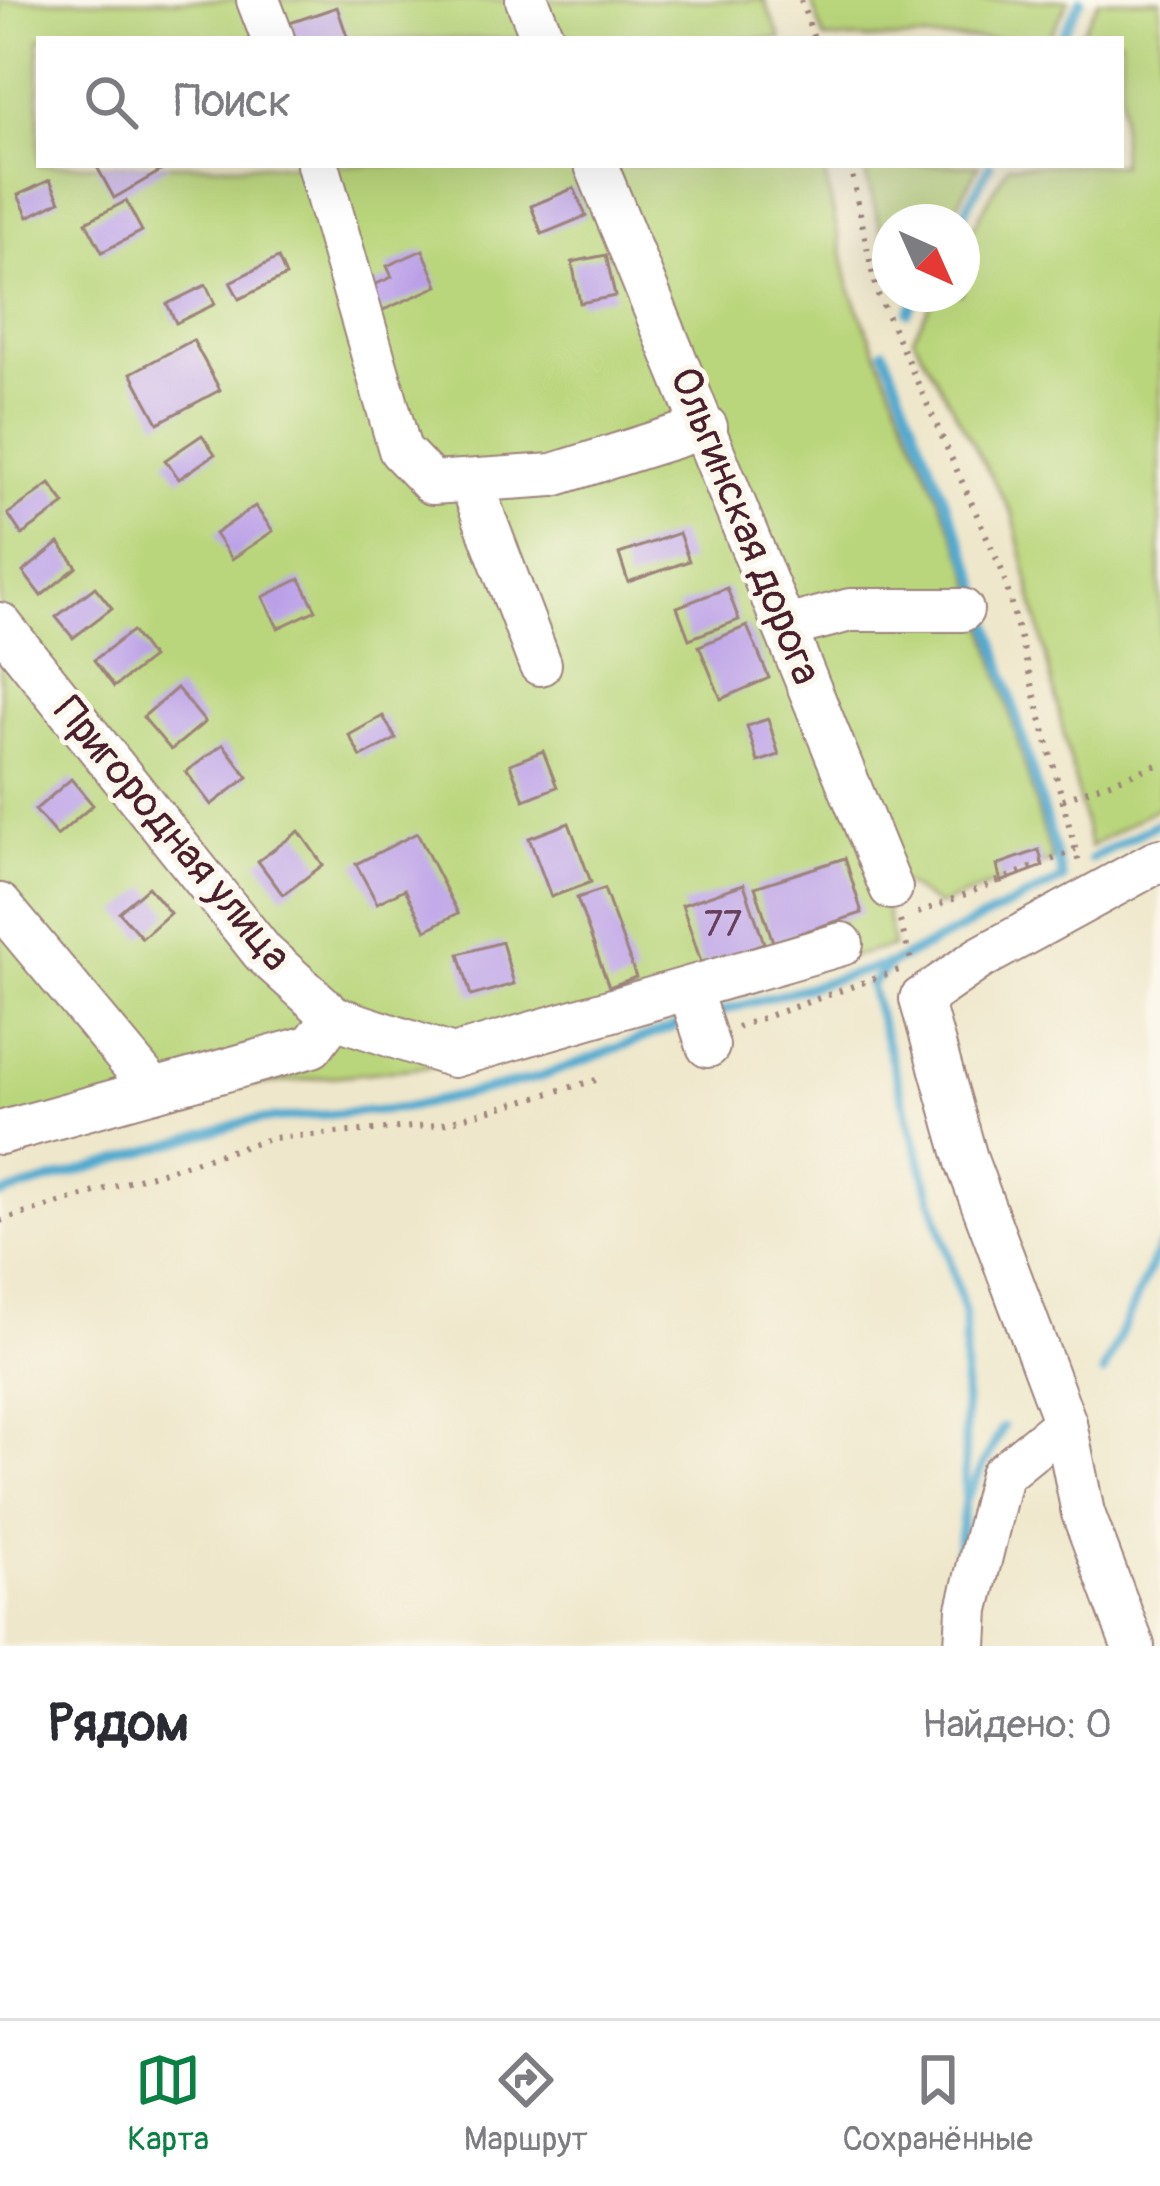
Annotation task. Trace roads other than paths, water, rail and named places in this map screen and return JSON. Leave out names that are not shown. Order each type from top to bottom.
[{"type":"street","points":[[257,0],[272,36]]},
{"type":"street","points":[[527,0],[542,36]]},
{"type":"street","points":[[319,168],[400,450],[432,483],[553,476],[706,427]]},
{"type":"street","name":"Ольгинская дорога","points":[[597,168],[896,904]]},
{"type":"street","points":[[471,483],[540,664]]},
{"type":"street","points":[[786,627],[850,610],[962,610]]},
{"type":"street","name":"Пригородная улица","points":[[0,625],[263,952],[334,1017],[453,1057],[842,944]]},
{"type":"street","points":[[1133,1646],[1082,1514],[1065,1423],[967,1162],[921,999],[980,958],[1160,860]]},
{"type":"street","points":[[0,905],[154,1090]]},
{"type":"street","points":[[689,988],[705,1039]]},
{"type":"street","points":[[0,1133],[312,1046],[334,1017]]},
{"type":"street","points":[[965,1646],[968,1610],[1001,1475],[1065,1423]]},
{"type":"waterway","points":[[1062,36],[1081,0]]},
{"type":"waterway","points":[[969,204],[988,168]]},
{"type":"waterway","points":[[884,350],[977,578],[1063,879],[892,963]]},
{"type":"waterway","points":[[1091,859],[1160,822]]},
{"type":"waterway","points":[[712,1014],[892,963],[870,985],[965,1314],[965,1501]]},
{"type":"waterway","points":[[0,1195],[248,1121],[405,1108],[538,1078],[688,1021]]},
{"type":"waterway","points":[[1103,1373],[1160,1246]]},
{"type":"waterway","points":[[953,1586],[965,1501],[1003,1427]]}]
